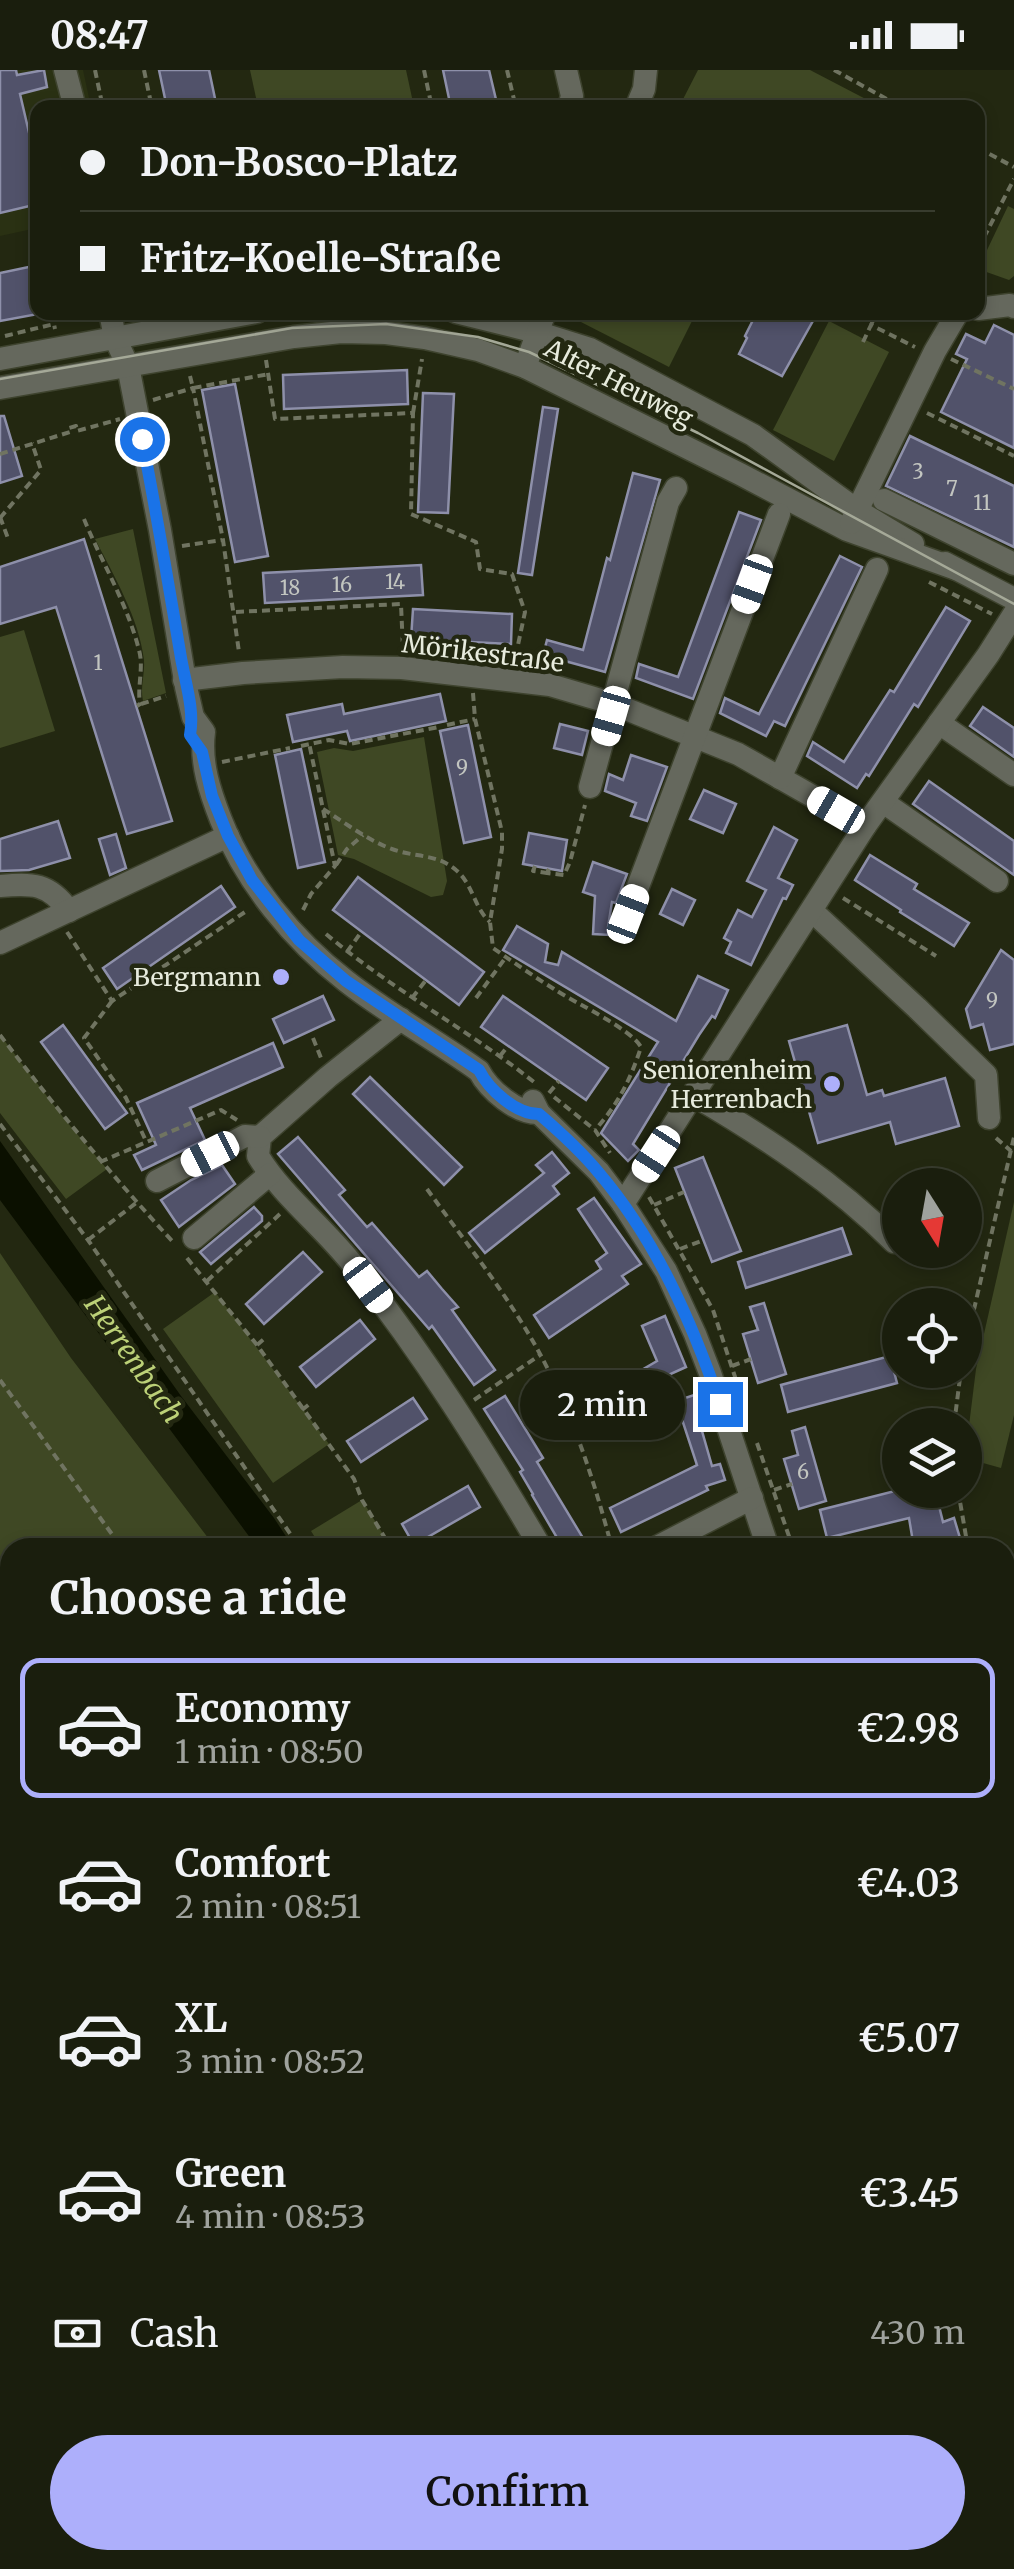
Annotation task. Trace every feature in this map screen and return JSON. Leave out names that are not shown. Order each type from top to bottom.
[{"type":"street","points":[[566,70],[571,100]]},
{"type":"street","points":[[640,100],[646,70]]},
{"type":"street","points":[[59,73],[71,100]]},
{"type":"street","points":[[985,309],[1014,307]]},
{"type":"street","points":[[0,360],[128,328],[192,320]]},
{"type":"street","points":[[852,521],[953,320]]},
{"type":"street","points":[[525,367],[540,322]]},
{"type":"street","name":"Alter Heuweg","points":[[540,322],[753,435],[852,521]]},
{"type":"street","points":[[128,328],[128,366],[160,530],[176,688],[204,732],[212,757],[212,796],[228,836],[252,880],[299,940],[346,981],[406,1008],[450,1036],[485,1083],[526,1114],[544,1103],[599,1172],[666,1271],[695,1334],[763,1494],[767,1538]]},
{"type":"street","name":"Alter Heuweg","points":[[0,388],[294,336],[341,332],[426,338],[478,350],[525,367],[740,474],[956,570],[1012,612]]},
{"type":"street","points":[[590,787],[668,502],[676,488]]},
{"type":"street","points":[[884,500],[1014,564]]},
{"type":"street","points":[[624,926],[779,514]]},
{"type":"street","points":[[956,570],[967,542]]},
{"type":"street","points":[[780,778],[877,570]]},
{"type":"street","points":[[623,1204],[865,826],[1012,612]]},
{"type":"street","name":"Mörikestraße","points":[[176,688],[242,673],[343,668],[402,668],[550,685],[612,704],[738,754],[865,826]]},
{"type":"street","points":[[939,723],[1014,775]]},
{"type":"street","points":[[883,802],[997,881]]},
{"type":"street","points":[[0,943],[228,836]]},
{"type":"street","points":[[0,886],[36,884],[49,890],[63,914]]},
{"type":"street","points":[[812,912],[986,1075],[990,1126]]},
{"type":"street","points":[[406,1008],[260,1138],[258,1156],[350,1262],[404,1332],[459,1411],[535,1538]]},
{"type":"street","points":[[693,1095],[740,1122],[836,1189],[882,1231]]},
{"type":"street","points":[[157,1182],[245,1136],[260,1138]]},
{"type":"street","points":[[194,1238],[270,1174]]},
{"type":"street","points":[[675,1538],[763,1494]]},
{"type":"path","points":[[94,70],[101,100]]},
{"type":"path","points":[[144,70],[150,100]]},
{"type":"path","points":[[424,70],[430,100]]},
{"type":"path","points":[[507,70],[514,100]]},
{"type":"path","points":[[834,70],[888,100]]},
{"type":"path","points":[[985,152],[1014,167]]},
{"type":"path","points":[[985,235],[1014,179]]},
{"type":"path","points":[[863,342],[873,320]]},
{"type":"path","points":[[871,325],[1014,389]]},
{"type":"path","points":[[424,350],[413,413],[411,514],[476,542],[480,569],[512,574],[525,612],[513,668]]},
{"type":"path","points":[[265,355],[275,419],[413,413]]},
{"type":"path","points":[[188,369],[223,540],[241,662]]},
{"type":"path","points":[[160,382],[153,400],[269,374]]},
{"type":"path","points":[[909,405],[1014,456]]},
{"type":"path","points":[[0,454],[70,432],[69,428],[76,426],[78,431],[120,418]]},
{"type":"path","points":[[9,540],[0,517],[40,470],[32,444]]},
{"type":"path","points":[[84,519],[124,603],[139,648],[138,705],[176,688]]},
{"type":"path","points":[[182,546],[223,540]]},
{"type":"path","points":[[918,577],[1012,612]]},
{"type":"path","points":[[234,612],[402,604],[404,659]]},
{"type":"path","points":[[469,674],[502,832],[490,922],[493,948],[638,1041],[641,1048],[616,1106],[595,1130]]},
{"type":"path","points":[[447,725],[476,719]]},
{"type":"path","points":[[300,746],[329,740],[350,744],[440,727]]},
{"type":"path","points":[[309,744],[335,866]]},
{"type":"path","points":[[212,757],[290,748]]},
{"type":"path","points":[[535,866],[533,870],[564,876],[590,787]]},
{"type":"path","points":[[323,809],[362,835],[396,851],[438,859],[457,871],[490,922]]},
{"type":"path","points":[[310,920],[302,912],[311,894],[362,835]]},
{"type":"path","points":[[827,887],[936,956]]},
{"type":"path","points":[[146,1141],[126,1098],[84,1038],[112,1001],[252,908]]},
{"type":"path","points":[[63,914],[112,1001]]},
{"type":"path","points":[[319,928],[406,1008],[450,1036],[500,1056],[544,1103],[595,1130],[612,1155]]},
{"type":"path","points":[[346,952],[362,931]]},
{"type":"path","points":[[476,998],[506,957]]},
{"type":"path","points":[[406,1008],[426,980]]},
{"type":"path","points":[[0,1036],[100,1162],[206,1280],[354,1479],[384,1538]]},
{"type":"path","points":[[500,1056],[508,1046]]},
{"type":"path","points":[[544,1103],[559,1081]]},
{"type":"path","points":[[100,1162],[221,1110],[238,1120]]},
{"type":"path","points":[[0,1124],[88,1240],[293,1538]]},
{"type":"path","points":[[990,1126],[1011,1152]]},
{"type":"path","points":[[979,1288],[1014,1137]]},
{"type":"path","points":[[637,1183],[654,1205],[713,1310],[741,1396]]},
{"type":"path","points":[[427,1189],[540,1354],[582,1446],[609,1538]]},
{"type":"path","points":[[654,1205],[684,1192]]},
{"type":"path","points":[[206,1280],[293,1200]]},
{"type":"path","points":[[88,1240],[136,1202]]},
{"type":"path","points":[[680,1249],[704,1240]]},
{"type":"path","points":[[256,1346],[264,1339]]},
{"type":"path","points":[[459,1411],[540,1354]]},
{"type":"path","points":[[732,1366],[751,1359]]},
{"type":"path","points":[[0,1380],[115,1538]]},
{"type":"path","points":[[302,1410],[312,1402]]},
{"type":"path","points":[[752,1430],[763,1494],[787,1538]]},
{"type":"path","points":[[354,1479],[362,1474]]},
{"type":"path","points":[[763,1494],[792,1484]]},
{"type":"path","points":[[961,1508],[966,1538]]},
{"type":"shaded area","points":[[0,70],[83,70],[89,100],[30,100],[30,230],[0,236]]},
{"type":"shaded area","points":[[250,70],[406,70],[412,100],[256,100]]},
{"type":"shaded area","points":[[698,70],[810,70],[868,100],[683,100]]},
{"type":"shaded area","points":[[1008,206],[1014,209],[1014,276],[1009,280],[985,271],[985,254]]},
{"type":"shaded area","points":[[577,320],[692,320],[669,367]]},
{"type":"shaded area","points":[[829,321],[889,352],[834,461],[773,430]]},
{"type":"shaded area","points":[[133,529],[166,693],[143,701],[144,660],[137,629],[95,539]]},
{"type":"shaded area","points":[[24,630],[55,731],[0,748],[0,637]]},
{"type":"shaded area","points":[[424,737],[447,881],[443,895],[431,897],[338,855],[317,752],[334,748],[353,751]]},
{"type":"shaded area","points":[[0,1035],[107,1169],[66,1199],[0,1113]]},
{"type":"shaded area","points":[[1014,1202],[1014,1415],[1001,1468],[982,1463],[982,1408],[971,1408],[974,1388],[982,1388],[982,1343]]},
{"type":"shaded area","points":[[0,1253],[71,1358],[208,1538],[0,1538]]},
{"type":"shaded area","points":[[215,1292],[329,1444],[273,1483],[163,1329]]},
{"type":"shaded area","points":[[362,1500],[385,1538],[315,1538],[311,1531]]},
{"type":"water","name":"Herrenbach","points":[[0,1141],[287,1538],[250,1538],[0,1200]]},
{"type":"building","points":[[0,70],[16,70],[17,75],[44,70],[47,87],[20,94],[30,137],[30,206],[0,213]]},
{"type":"building","points":[[159,70],[209,70],[215,100],[165,100]]},
{"type":"building","points":[[443,70],[489,70],[496,100],[449,100]]},
{"type":"building","points":[[30,267],[30,315],[0,321],[0,273]]},
{"type":"building","points":[[753,320],[813,320],[782,376],[739,354]]},
{"type":"building","points":[[994,325],[1014,335],[1014,448],[941,412],[967,359],[956,354],[966,334],[985,343]]},
{"type":"building","points":[[407,370],[408,404],[284,409],[283,375]]},
{"type":"building","points":[[235,384],[268,556],[235,562],[202,390]]},
{"type":"building","points":[[423,393],[454,394],[448,513],[418,512]]},
{"type":"building","points":[[543,407],[558,409],[532,575],[518,573]]},
{"type":"building","points":[[0,416],[4,416],[22,476],[0,483]]},
{"type":"building","points":[[910,436],[1014,486],[1014,547],[886,486]]},
{"type":"building","points":[[633,473],[660,480],[605,672],[543,655],[547,640],[583,650]]},
{"type":"building","points":[[739,512],[761,520],[693,699],[636,678],[639,664],[678,677]]},
{"type":"building","points":[[84,539],[172,821],[127,834],[56,607],[0,624],[0,567]]},
{"type":"building","points":[[840,556],[862,567],[785,726],[774,721],[766,736],[720,713],[725,698],[759,714]]},
{"type":"building","points":[[421,565],[423,595],[265,603],[263,573]]},
{"type":"building","points":[[946,607],[970,621],[918,707],[914,704],[869,776],[866,774],[857,788],[807,756],[813,742],[844,762],[890,690],[894,692]]},
{"type":"building","points":[[413,609],[512,614],[511,644],[411,639]]},
{"type":"building","points":[[440,694],[446,721],[350,741],[347,731],[293,742],[287,715],[342,704],[344,714]]},
{"type":"building","points":[[983,707],[1014,728],[1014,757],[970,726]]},
{"type":"building","points":[[560,724],[588,731],[582,755],[554,748]]},
{"type":"building","points":[[468,725],[491,837],[464,843],[440,731]]},
{"type":"building","points":[[301,749],[325,862],[298,868],[275,755]]},
{"type":"building","points":[[631,755],[667,767],[647,821],[631,816],[636,803],[605,791],[609,774],[623,780]]},
{"type":"building","points":[[929,781],[1014,841],[1014,875],[913,804]]},
{"type":"building","points":[[704,790],[736,804],[723,833],[690,819]]},
{"type":"building","points":[[58,821],[70,858],[29,870],[0,871],[0,839]]},
{"type":"building","points":[[774,827],[797,840],[778,878],[793,885],[751,965],[726,953],[731,942],[724,938],[738,910],[752,917],[766,890],[747,881]]},
{"type":"building","points":[[529,833],[567,840],[562,871],[523,864]]},
{"type":"building","points":[[116,834],[126,868],[110,875],[99,839]]},
{"type":"building","points":[[870,855],[917,884],[914,889],[969,923],[954,946],[855,880]]},
{"type":"building","points":[[593,862],[627,874],[616,903],[612,902],[610,935],[593,934],[595,896],[583,892]]},
{"type":"building","points":[[358,877],[484,972],[459,1005],[333,910]]},
{"type":"building","points":[[221,886],[235,907],[117,989],[103,968]]},
{"type":"building","points":[[672,889],[695,900],[683,925],[660,914]]},
{"type":"building","points":[[517,926],[548,944],[545,962],[558,965],[562,952],[676,1021],[698,976],[728,990],[715,1018],[712,1016],[699,1035],[633,1144],[639,1150],[628,1161],[601,1133],[658,1042],[503,950]]},
{"type":"building","points":[[1001,950],[1014,960],[1014,1044],[990,1050],[983,1024],[971,1028],[966,1009]]},
{"type":"building","points":[[323,996],[334,1020],[284,1043],[273,1019]]},
{"type":"building","points":[[503,996],[608,1068],[586,1100],[481,1027]]},
{"type":"building","points":[[63,1025],[127,1113],[105,1129],[41,1042]]},
{"type":"building","name":"Seniorenheim Herrenbach","points":[[847,1025],[867,1095],[882,1090],[884,1096],[945,1078],[959,1126],[896,1144],[890,1122],[818,1143],[789,1041]]},
{"type":"building","points":[[273,1043],[283,1067],[190,1108],[205,1140],[142,1170],[134,1155],[156,1145],[137,1103]]},
{"type":"building","points":[[370,1077],[462,1167],[444,1185],[353,1094]]},
{"type":"building","points":[[298,1137],[345,1190],[339,1195],[367,1227],[372,1223],[419,1277],[427,1271],[458,1307],[452,1310],[495,1370],[474,1385],[432,1326],[429,1329],[278,1154]]},
{"type":"building","points":[[552,1152],[569,1173],[553,1186],[559,1194],[485,1253],[469,1233],[544,1173],[536,1165]]},
{"type":"building","points":[[703,1157],[741,1251],[712,1262],[675,1168]]},
{"type":"building","points":[[222,1165],[235,1184],[179,1227],[161,1200]]},
{"type":"building","points":[[594,1198],[641,1264],[622,1276],[628,1284],[549,1338],[534,1315],[601,1269],[596,1261],[607,1253],[578,1209]]},
{"type":"building","points":[[254,1207],[262,1221],[211,1264],[200,1252]]},
{"type":"building","points":[[842,1228],[851,1254],[746,1288],[738,1262]]},
{"type":"building","points":[[303,1252],[322,1272],[264,1324],[246,1304]]},
{"type":"building","points":[[764,1303],[786,1374],[758,1383],[743,1334],[758,1330],[750,1307]]},
{"type":"building","points":[[665,1316],[686,1367],[666,1376],[671,1385],[587,1434],[573,1410],[657,1361],[642,1326]]},
{"type":"building","points":[[360,1320],[375,1339],[316,1387],[300,1367]]},
{"type":"building","points":[[882,1358],[882,1387],[788,1412],[781,1385]]},
{"type":"building","points":[[697,1394],[708,1429],[702,1431],[712,1466],[720,1464],[725,1480],[706,1486],[708,1490],[621,1532],[610,1508],[697,1465],[676,1401]]},
{"type":"building","points":[[505,1396],[543,1458],[537,1462],[583,1538],[557,1538],[520,1472],[523,1470],[484,1409]]},
{"type":"building","points":[[413,1398],[427,1419],[361,1462],[347,1441]]},
{"type":"building","points":[[805,1427],[826,1501],[799,1509],[784,1459],[798,1455],[792,1431]]},
{"type":"building","points":[[468,1486],[480,1507],[426,1538],[410,1538],[402,1524]]},
{"type":"building","points":[[882,1494],[882,1508],[940,1508],[943,1522],[954,1518],[960,1538],[912,1538],[909,1518],[827,1538],[820,1510]]},
{"type":"tram line","points":[[0,379],[292,328],[386,324],[478,337],[529,352],[698,433],[1014,604]]},
{"type":"place","name":"Bergmann","points":[[281,977]]},
{"type":"place","name":"Seniorenheim Herrenbach","points":[[832,1084]]},
{"type":"route","points":[[142,439],[193,718],[190,735],[202,752],[212,796],[228,836],[252,880],[299,940],[346,981],[479,1070],[485,1083],[526,1114],[539,1114],[599,1172],[666,1271],[695,1334],[720,1404]]}]
